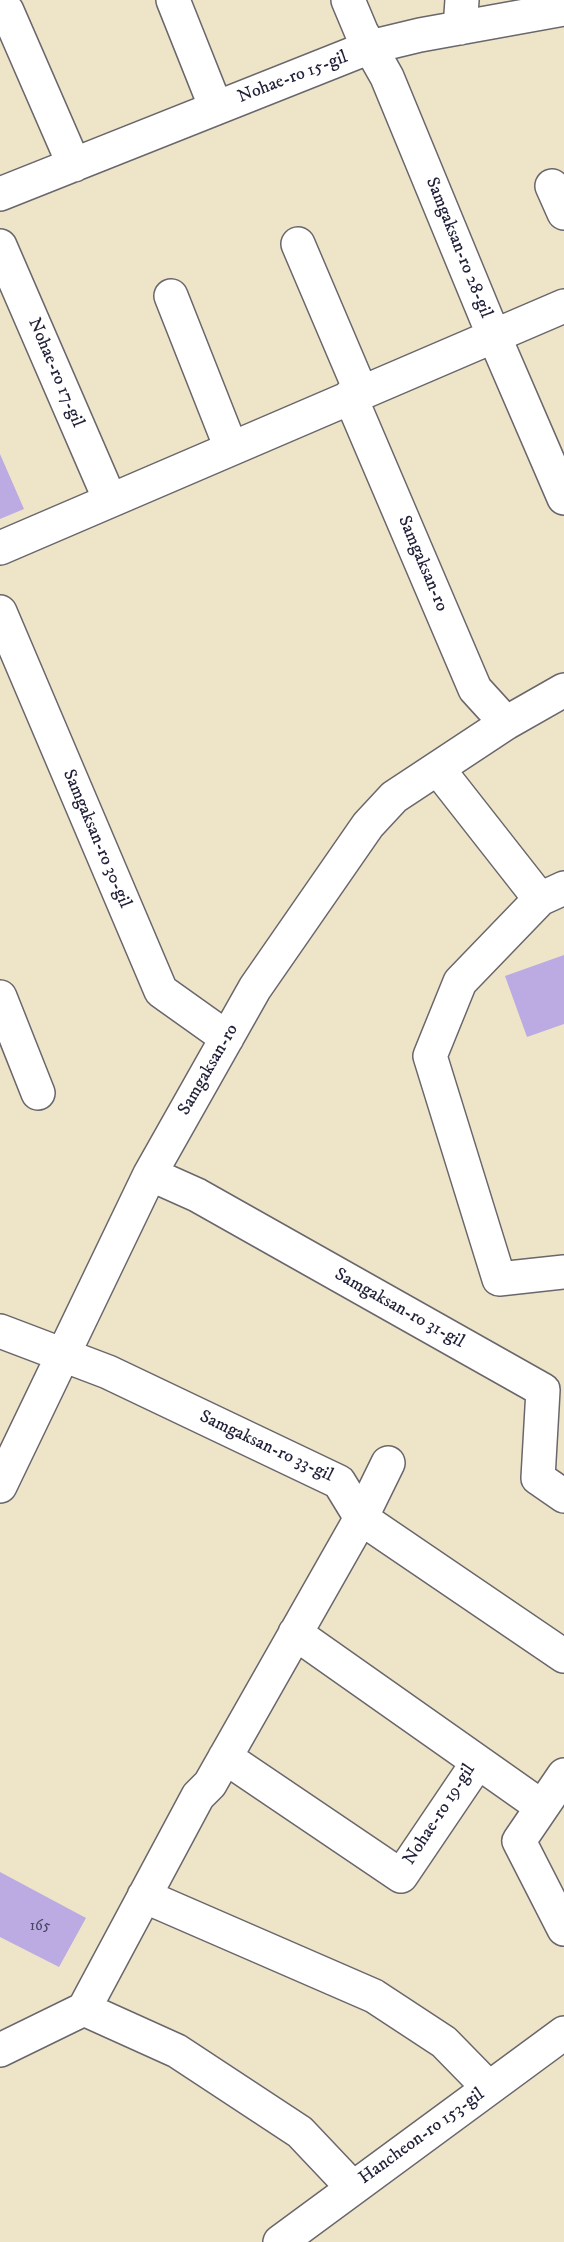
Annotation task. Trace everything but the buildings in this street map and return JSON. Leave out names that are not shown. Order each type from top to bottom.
[{"type":"street","name":"Nohae-ro 15-gil","points":[[173,0],[216,108]]},
{"type":"street","name":"Samgaksan-ro 28-gil","points":[[348,0],[370,48],[387,77],[564,498]]},
{"type":"street","name":"Nohae-ro 15-gil","points":[[0,194],[461,14],[564,9]]},
{"type":"street","points":[[7,11],[74,165]]},
{"type":"street","points":[[298,244],[356,394]]},
{"type":"street","name":"Nohae-ro 17-gil","points":[[0,246],[110,500]]},
{"type":"street","points":[[171,296],[231,448]]},
{"type":"street","points":[[0,548],[564,306]]},
{"type":"street","name":"Samgaksan-ro","points":[[356,394],[475,689],[506,723]]},
{"type":"street","name":"Samgaksan-ro 30-gil","points":[[0,612],[161,991],[227,1038]]},
{"type":"street","name":"Samgaksan-ro","points":[[0,1486],[150,1174],[255,988],[368,825],[394,797],[506,723],[564,690]]},
{"type":"street","points":[[438,769],[552,893],[460,982],[430,1056],[499,1279],[564,1272]]},
{"type":"street","points":[[1,1004],[38,1093]]},
{"type":"street","name":"Samgaksan-ro 31-gil","points":[[150,1174],[197,1195],[543,1390],[538,1478],[564,1496]]},
{"type":"street","name":"Samgaksan-ro 33-gil","points":[[0,1331],[108,1372],[339,1482],[361,1518],[564,1656]]},
{"type":"street","points":[[0,2050],[84,2008],[198,1796],[210,1784],[361,1518],[388,1463]]},
{"type":"street","name":"Nohae-ro 19-gil","points":[[225,1757],[401,1876],[478,1762],[295,1633]]},
{"type":"street","points":[[478,1762],[542,1807]]},
{"type":"street","points":[[564,1775],[519,1841],[564,1929]]},
{"type":"street","points":[[144,1896],[374,1996],[444,2042],[489,2088]]},
{"type":"street","points":[[84,2008],[177,2051],[300,2132],[353,2188]]},
{"type":"street","name":"Hancheon-ro 153-gil","points":[[280,2242],[564,2033]]}]
